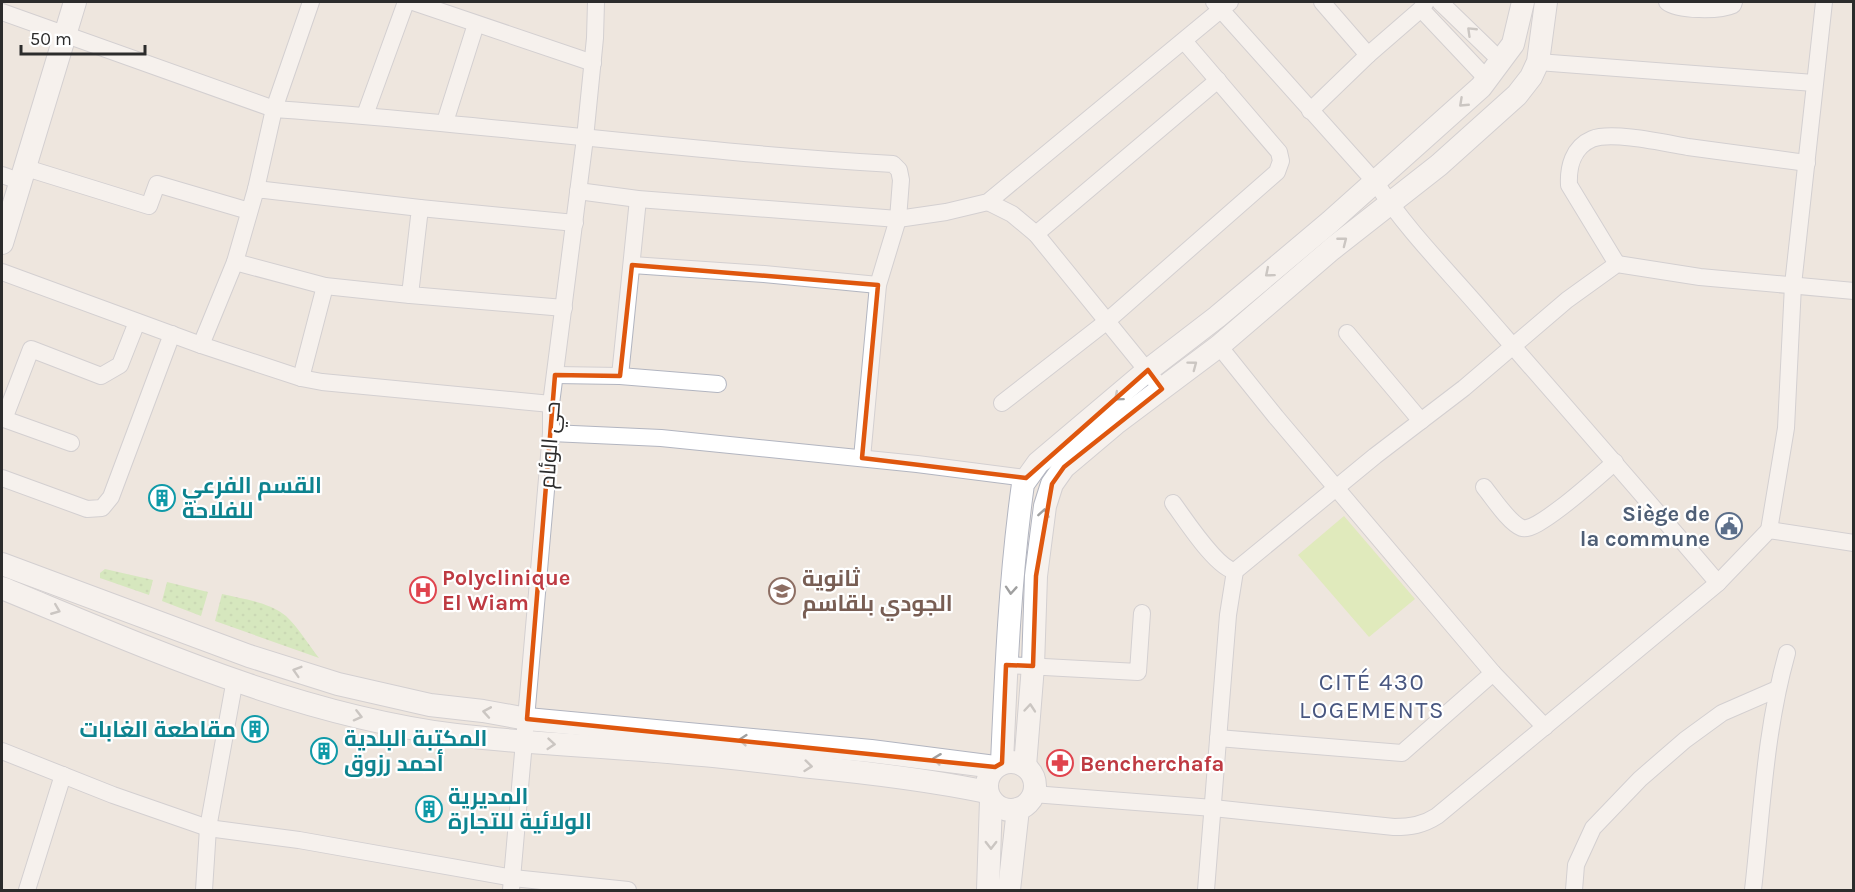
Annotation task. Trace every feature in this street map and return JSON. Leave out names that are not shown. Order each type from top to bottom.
[{"type":"street","points":[[2,243],[15,175],[75,2]]},
{"type":"street","points":[[201,345],[235,262],[256,189],[274,109],[311,2]]},
{"type":"street","points":[[365,115],[406,2]]},
{"type":"street","points":[[413,2],[593,63]]},
{"type":"street","name":"حي الوئام","points":[[512,884],[551,433],[551,404],[585,138],[593,63],[596,2]]},
{"type":"street","points":[[1322,2],[1368,55]]},
{"type":"street","points":[[1440,2],[1501,61]]},
{"type":"street","points":[[988,891],[989,796],[987,779],[998,765],[1015,543],[1023,484],[1026,478],[1038,463],[1148,370],[1217,317],[1376,183],[1487,79],[1513,44],[1523,2]]},
{"type":"street","points":[[1025,766],[1033,666],[1036,576],[1045,506],[1052,484],[1064,467],[1115,424],[1219,346],[1332,249],[1439,165],[1509,103],[1531,77],[1538,62],[1546,2]]},
{"type":"street","points":[[1667,2],[1688,8],[1726,8],[1734,2]]},
{"type":"street","points":[[2,564],[249,656],[338,684],[430,705],[483,711],[525,730],[680,753],[912,779],[989,796],[1003,808],[1025,801],[1213,808],[1411,827],[1437,816],[1545,727],[1718,583],[1769,530],[1786,428],[1794,285],[1824,2]]},
{"type":"street","points":[[578,191],[638,199],[898,219],[946,212],[988,202],[1184,41],[1222,4],[1310,111],[1376,183],[1389,204],[1718,583]]},
{"type":"street","points":[[1310,111],[1424,5],[1487,79]]},
{"type":"street","points":[[2,12],[274,109],[445,122],[585,138],[893,164],[899,170],[901,180],[898,219],[878,285],[862,458]]},
{"type":"street","points":[[445,122],[476,24]]},
{"type":"street","points":[[1002,403],[1106,322],[1277,172],[1281,161],[1278,152],[1184,41]]},
{"type":"street","points":[[1538,62],[1814,83]]},
{"type":"street","points":[[1036,234],[1218,80]]},
{"type":"street","points":[[1617,264],[1569,185],[1568,171],[1575,153],[1593,139],[1632,138],[1807,163]]},
{"type":"street","points":[[15,175],[149,206],[157,184],[249,211]]},
{"type":"street","points":[[256,189],[575,223]]},
{"type":"street","points":[[620,376],[638,199]]},
{"type":"street","points":[[988,202],[1012,214],[1036,234],[1162,389]]},
{"type":"street","points":[[410,295],[420,208]]},
{"type":"street","points":[[235,262],[325,286],[564,309]]},
{"type":"street","points":[[1206,891],[1228,615],[1235,571],[1514,346],[1567,300],[1617,264],[1700,277],[1854,291]]},
{"type":"street","points":[[632,265],[878,285]]},
{"type":"street","points":[[2,272],[201,345],[301,378],[322,382],[551,404]]},
{"type":"street","points":[[301,378],[325,286]]},
{"type":"street","points":[[71,442],[3,418],[31,349],[101,376],[120,364],[137,322]]},
{"type":"street","points":[[1347,333],[1421,421]]},
{"type":"street","points":[[2,478],[87,510],[102,508],[111,497],[172,334]]},
{"type":"street","points":[[1219,346],[1493,673],[1545,727]]},
{"type":"street","points":[[555,375],[620,376],[718,384]]},
{"type":"street","points":[[551,433],[661,438],[862,458],[1026,478]]},
{"type":"street","points":[[1484,487],[1512,520],[1521,528],[1528,529],[1544,520],[1615,462]]},
{"type":"street","points":[[1173,503],[1219,562],[1235,571]]},
{"type":"street","points":[[1769,530],[1854,543]]},
{"type":"street","points":[[2,588],[235,680],[309,704],[379,721],[454,735],[525,730],[871,751],[998,765],[1010,761],[1025,766],[1034,779],[1025,801],[1010,891]]},
{"type":"street","points":[[1006,665],[1138,672],[1142,613]]},
{"type":"street","points":[[1753,891],[1766,755],[1777,689],[1787,654]]},
{"type":"street","points":[[1218,738],[1402,753],[1493,673]]},
{"type":"street","points":[[204,891],[208,828],[235,680]]},
{"type":"street","points":[[1574,891],[1576,865],[1593,828],[1641,778],[1685,740],[1722,713],[1777,689]]},
{"type":"street","points":[[2,751],[208,828],[298,840],[512,884],[628,891]]},
{"type":"street","points":[[27,891],[63,775]]},
{"type":"highlighted area","points":[[632,265],[878,285],[862,458],[1026,478],[1148,370],[1162,389],[1064,467],[1052,484],[1036,576],[1033,666],[1006,665],[1002,763],[995,767],[527,719],[555,375],[620,376]]},
{"type":"green space","points":[[1344,516],[1415,599],[1369,637],[1298,555]]},
{"type":"green space","points":[[105,569],[153,580],[149,595],[100,578],[100,573]]},
{"type":"green space","points":[[167,582],[208,592],[201,616],[162,601]]},
{"type":"green space","points":[[222,594],[256,602],[279,611],[295,625],[319,658],[215,621]]},
{"type":"place","name":"القسم الفرعي للفلاحة","points":[[162,498]]},
{"type":"place","name":"Siège de la commune","points":[[1729,526]]},
{"type":"place","name":"Polyclinique El Wiam","points":[[423,590]]},
{"type":"place","name":"ثانوية الجودي بلقاسم","points":[[782,591]]},
{"type":"place","name":"مقاطعة الغابات","points":[[255,729]]},
{"type":"place","name":"المكتبة البلدية أحمد رزوق","points":[[324,751]]},
{"type":"place","name":"Bencherchafa","points":[[1060,763]]},
{"type":"place","name":"المديرية الولائية للتجارة","points":[[429,809]]},
{"type":"district","name":"CITÉ 430 LOGEMENTS","points":[[1372,696]]}]
